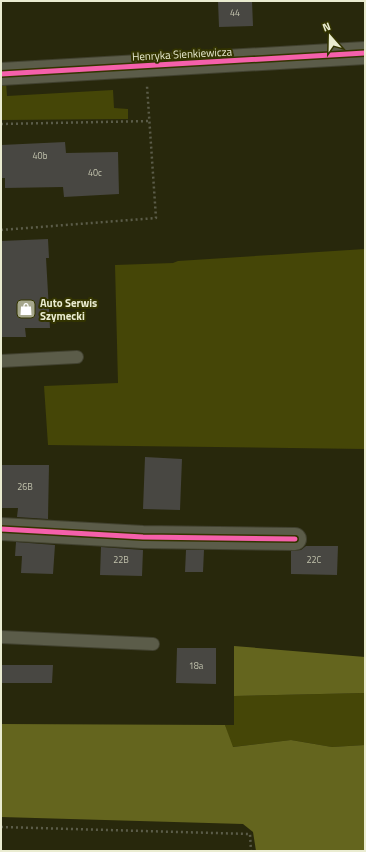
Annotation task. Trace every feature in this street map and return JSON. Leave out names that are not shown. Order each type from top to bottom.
[{"type":"street","name":"Henryka Sienkiewicza","points":[[1,74],[365,53]]},
{"type":"street","points":[[1,529],[143,537],[295,540]]},
{"type":"lane","points":[[1,361],[77,357]]},
{"type":"lane","points":[[1,637],[153,644]]},
{"type":"path","points":[[1,230],[156,218],[145,66]]},
{"type":"path","points":[[1,124],[150,121]]},
{"type":"path","points":[[1,827],[250,834],[251,851]]},
{"type":"shaded area","points":[[1,82],[6,82],[7,96],[113,90],[114,108],[128,109],[128,119],[1,120]]},
{"type":"shaded area","points":[[365,249],[365,449],[48,445],[44,386],[118,383],[115,265],[173,263],[178,261]]},
{"type":"shaded area","points":[[234,646],[365,657],[365,693],[234,696]]},
{"type":"shaded area","points":[[365,693],[365,745],[332,747],[291,740],[232,747],[225,725],[234,725],[234,696]]},
{"type":"shaded area","points":[[1,724],[225,725],[233,747],[291,740],[332,747],[365,745],[365,851],[256,851],[253,832],[243,824],[1,817]]},
{"type":"building","points":[[218,1],[252,1],[253,26],[219,27]]},
{"type":"building","points":[[65,142],[66,153],[118,152],[119,194],[64,197],[63,187],[5,188],[5,178],[1,178],[1,145]]},
{"type":"building","points":[[48,239],[49,258],[46,258],[50,328],[25,328],[26,337],[1,337],[1,241]]},
{"type":"building","points":[[145,457],[182,459],[180,510],[143,509]]},
{"type":"building","points":[[2,465],[49,465],[48,519],[17,517],[18,508],[2,508]]},
{"type":"building","points":[[16,542],[55,545],[53,574],[21,573],[22,556],[15,556]]},
{"type":"building","points":[[306,546],[338,546],[337,575],[291,574],[291,551],[301,550]]},
{"type":"building","points":[[101,547],[143,550],[142,576],[100,575]]},
{"type":"building","points":[[186,550],[204,550],[203,572],[185,572]]},
{"type":"building","points":[[177,648],[216,648],[216,684],[176,683]]},
{"type":"building","points":[[1,665],[53,665],[52,683],[1,683]]},
{"type":"cycle path","points":[[1,74],[365,53]]},
{"type":"cycle path","points":[[1,529],[143,537],[295,539]]},
{"type":"place","name":"Auto Serwis Szymecki","points":[[26,309]]}]
